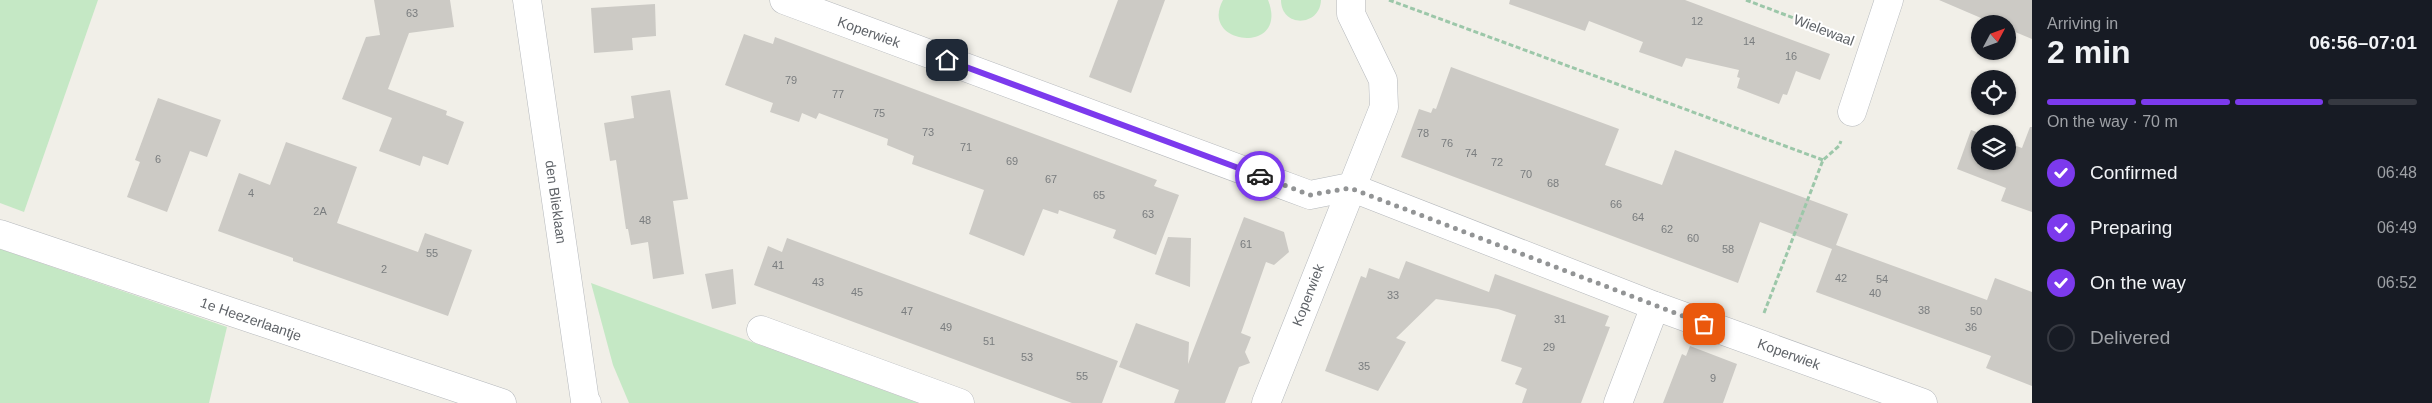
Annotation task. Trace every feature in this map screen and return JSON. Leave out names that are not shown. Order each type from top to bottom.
[{"type":"street","name":"den Blieklaan","points":[[527,0],[582,402]]},
{"type":"street","name":"Koperwiek","points":[[784,0],[1310,195],[1350,188],[1655,306],[1923,403]]},
{"type":"street","name":"Koperwiek","points":[[1266,403],[1350,188],[1384,107],[1383,80],[1351,14],[1351,0]]},
{"type":"street","name":"Wielewaal","points":[[1852,112],[1889,0]]},
{"type":"street","name":"1e Heezerlaantje","points":[[0,234],[502,403]]},
{"type":"street","points":[[1618,403],[1655,306]]},
{"type":"street","points":[[761,330],[960,403]]},
{"type":"path","points":[[1388,0],[1823,160]]},
{"type":"path","name":"Wielewaal","points":[[1746,0],[1873,49]]},
{"type":"path","points":[[1753,342],[1823,160],[1839,146],[1852,112]]},
{"type":"green space","points":[[0,0],[98,0],[24,212],[0,203]]},
{"type":"green space","points":[[1223,0],[1268,0],[1271,18],[1267,30],[1257,36],[1244,38],[1232,35],[1223,27],[1219,15]]},
{"type":"green space","points":[[1281,0],[1321,0],[1319,9],[1314,15],[1301,21],[1287,16]]},
{"type":"green space","points":[[0,249],[227,327],[209,403],[0,403]]},
{"type":"green space","points":[[591,283],[918,403],[629,403],[613,365]]},
{"type":"building","points":[[374,0],[450,0],[454,27],[409,33],[388,89],[447,111],[446,115],[464,122],[448,165],[423,156],[420,166],[379,151],[392,118],[342,99],[366,37],[380,35]]},
{"type":"building","points":[[1118,0],[1165,0],[1131,93],[1089,77]]},
{"type":"building","points":[[1510,0],[1685,0],[1830,54],[1820,80],[1796,71],[1787,95],[1783,94],[1779,104],[1737,88],[1740,78],[1737,77],[1739,70],[1686,58],[1682,67],[1639,52],[1643,42],[1589,21],[1585,31],[1509,4]]},
{"type":"building","points":[[1939,0],[2032,0],[2032,39],[2016,32],[2016,15],[1974,15]]},
{"type":"building","points":[[655,4],[656,36],[632,38],[633,50],[594,53],[591,8]]},
{"type":"building","points":[[744,34],[773,44],[775,37],[1157,180],[1154,186],[1179,195],[1156,255],[1113,238],[1116,230],[1059,210],[1058,214],[1043,209],[1024,256],[969,234],[984,190],[912,164],[914,156],[887,145],[888,139],[819,113],[816,119],[802,113],[799,122],[770,112],[773,103],[725,85]]},
{"type":"building","points":[[1451,67],[1619,129],[1605,165],[1662,185],[1675,150],[1848,214],[1836,245],[1987,300],[1995,278],[2032,292],[2032,386],[1986,368],[1991,356],[1816,292],[1832,249],[1760,222],[1738,283],[1401,157],[1419,109],[1431,113],[1433,108],[1436,109]]},
{"type":"building","points":[[670,90],[688,199],[673,201],[684,274],[653,279],[648,242],[631,245],[628,229],[626,229],[616,160],[610,161],[604,123],[634,118],[631,96]]},
{"type":"building","points":[[158,98],[221,120],[207,157],[190,151],[167,212],[127,197],[140,162],[135,160]]},
{"type":"building","points":[[2030,127],[2032,127],[2032,212],[2001,201],[2006,188],[1957,169],[1971,130],[1971,170],[2016,170],[2016,146],[2022,148]]},
{"type":"building","points":[[286,142],[357,167],[337,223],[418,252],[425,233],[472,250],[448,316],[293,261],[293,258],[218,231],[239,173],[270,185]]},
{"type":"building","points":[[1244,217],[1284,232],[1289,252],[1274,265],[1266,262],[1241,333],[1251,337],[1245,352],[1250,363],[1239,367],[1225,403],[1174,403],[1179,390],[1119,367],[1136,323],[1189,342],[1188,364]]},
{"type":"building","points":[[1168,237],[1191,238],[1190,287],[1155,274]]},
{"type":"building","points":[[787,238],[1118,361],[1102,403],[1072,403],[754,285],[768,246],[782,252]]},
{"type":"building","points":[[1406,261],[1489,292],[1495,274],[1609,316],[1605,326],[1610,327],[1581,403],[1522,403],[1527,389],[1515,384],[1522,368],[1501,361],[1516,315],[1498,309],[1436,299],[1396,338],[1406,342],[1378,391],[1325,371],[1361,276],[1366,278],[1369,268],[1399,279]]},
{"type":"building","points":[[733,269],[736,304],[712,309],[705,274]]},
{"type":"building","points":[[1690,346],[1737,364],[1723,403],[1663,403],[1682,354],[1686,356]]},
{"type":"way so far","points":[[1260,176],[1310,195],[1350,188],[1704,324]]},
{"type":"route","points":[[947,60],[1260,176]]}]
